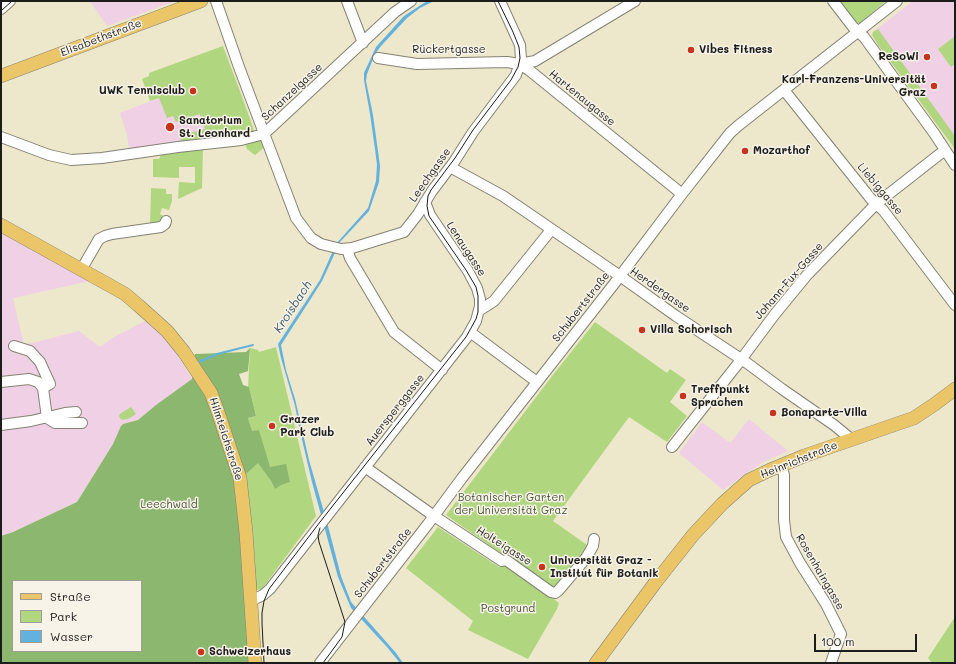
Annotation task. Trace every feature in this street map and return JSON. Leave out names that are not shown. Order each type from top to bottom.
[{"type":"main road","name":"Elisabethstraße","points":[[1,76],[201,1]]},
{"type":"main road","name":"Hilmteichstraße","points":[[1,225],[125,294],[166,331],[190,361],[211,393],[240,478],[246,532],[255,663]]},
{"type":"main road","name":"Heinrichstraße","points":[[596,663],[655,583],[693,535],[722,504],[749,480],[804,456],[914,418],[955,389]]},
{"type":"street","points":[[1,9],[10,1]]},
{"type":"street","points":[[216,1],[236,60],[296,218],[311,238],[321,244],[340,248],[350,258],[394,332],[442,370]]},
{"type":"street","points":[[347,1],[363,43]]},
{"type":"street","name":"Schanzelgasse","points":[[1,138],[49,155],[71,160],[102,158],[242,140],[264,134],[395,12],[411,1]]},
{"type":"street","points":[[500,1],[515,31],[520,45],[520,64],[535,61],[636,1]]},
{"type":"street","points":[[833,1],[853,27],[859,31],[869,44],[934,133],[955,165]]},
{"type":"street","name":"Schubertstraße","points":[[320,663],[730,133],[897,1]]},
{"type":"street","name":"Rückertgasse","points":[[378,58],[416,64],[507,62],[520,64]]},
{"type":"street","name":"Leechgasse","points":[[340,248],[404,232],[418,214],[473,132],[516,75],[520,64]]},
{"type":"street","name":"Hartenaugasse","points":[[520,64],[682,194]]},
{"type":"street","name":"Liebiggasse","points":[[784,90],[876,204],[883,210],[955,305]]},
{"type":"street","name":"Johann-Fux-Gasse","points":[[672,448],[775,314],[807,275],[876,204],[945,150]]},
{"type":"street","name":"Herdergasse","points":[[450,167],[500,194],[676,316],[741,359],[834,425],[851,439]]},
{"type":"street","name":"Lenaugasse","points":[[425,202],[430,215],[474,280],[479,295],[480,310]]},
{"type":"street","points":[[81,270],[99,239],[112,234],[161,228],[166,224],[166,221]]},
{"type":"street","points":[[480,310],[494,301],[551,230]]},
{"type":"street","name":"Auersperggasse","points":[[251,601],[263,595],[270,589],[442,370],[470,332],[480,310]]},
{"type":"street","points":[[470,332],[537,382]]},
{"type":"street","points":[[14,346],[30,351],[40,362],[47,386],[46,418]]},
{"type":"street","points":[[1,382],[29,379],[47,386]]},
{"type":"street","points":[[1,425],[76,412]]},
{"type":"street","points":[[46,418],[55,423],[82,423]]},
{"type":"street","name":"Rosenhaingasse","points":[[781,465],[784,475],[784,520],[786,537],[800,563],[826,604],[841,634],[831,663]]},
{"type":"street","name":"Holteigasse","points":[[365,467],[434,516],[502,561],[506,560],[551,592],[555,593],[558,591],[586,558],[593,546],[594,539]]},
{"type":"shaded area","points":[[90,1],[176,1],[107,26]]},
{"type":"shaded area","name":"Karl-Franzens-Universität Graz","points":[[913,1],[955,1],[955,140],[873,32]]},
{"type":"shaded area","points":[[159,98],[203,98],[215,134],[129,149],[127,134],[120,113]]},
{"type":"shaded area","points":[[1,231],[90,281],[13,298],[24,345],[79,331],[100,347],[114,337],[147,320],[162,334],[175,351],[192,379],[138,420],[123,424],[121,426],[113,444],[77,502],[13,532],[1,536]]},
{"type":"shaded area","points":[[749,419],[788,451],[763,462],[723,490],[679,453],[702,422],[730,443]]},
{"type":"green space","points":[[833,1],[886,1],[859,24],[853,27]]},
{"type":"green space","points":[[878,29],[955,136],[955,149],[878,45],[872,35],[873,32]]},
{"type":"green space","points":[[954,37],[955,64],[951,67],[938,49]]},
{"type":"green space","name":"UWK Tennisclub","points":[[223,46],[254,133],[181,141],[179,129],[184,128],[186,134],[205,129],[200,114],[176,122],[173,116],[167,118],[159,98],[150,101],[142,79],[149,76],[149,73]]},
{"type":"green space","points":[[264,135],[265,146],[260,151],[255,155],[247,149],[244,141]]},
{"type":"green space","points":[[203,147],[202,188],[178,199],[179,182],[195,183],[195,167],[179,167],[179,178],[153,177],[153,159],[159,159],[164,151]]},
{"type":"green space","points":[[151,188],[166,189],[166,194],[172,194],[172,201],[169,210],[162,208],[160,214],[166,217],[164,222],[150,226]]},
{"type":"green space","name":"Botanischer Garten der Universität Graz","points":[[595,322],[667,373],[670,369],[686,380],[670,402],[687,416],[667,442],[629,417],[553,521],[590,547],[556,592],[446,515]]},
{"type":"green space","points":[[276,347],[316,516],[262,589],[257,590],[250,504],[244,476],[258,462],[275,489],[259,430],[252,432],[248,418],[256,416],[248,387],[250,348],[258,350],[259,352]]},
{"type":"green space","name":"Leechwald","points":[[250,348],[248,371],[239,374],[243,385],[249,387],[256,416],[248,418],[252,431],[259,430],[270,467],[286,464],[290,482],[275,489],[258,463],[244,476],[250,504],[257,585],[257,590],[248,621],[250,663],[1,663],[1,536],[13,532],[77,502],[113,444],[121,426],[123,424],[138,420],[192,379],[195,354],[246,352]]},
{"type":"green space","points":[[131,407],[136,414],[128,419],[122,420],[119,416],[120,414]]},
{"type":"green space","name":"Postgrund","points":[[438,527],[499,567],[507,564],[559,603],[528,659],[468,630],[473,621],[406,568]]},
{"type":"green space","points":[[955,617],[955,663],[932,663],[928,658]]},
{"type":"water","name":"Kroisbach","points":[[427,1],[434,1],[420,8],[407,18],[381,46],[375,54],[367,74],[366,81],[373,115],[380,166],[379,182],[369,211],[340,242],[322,281],[281,345],[309,460],[341,576],[351,602],[396,653],[403,663],[400,663],[351,608],[338,577],[312,482],[295,406],[278,344],[320,280],[336,244],[368,208],[376,181],[377,165],[364,73],[376,47],[404,16]]},
{"type":"waterway","points":[[199,362],[217,354],[253,345]]},
{"type":"tram line","points":[[1,11],[12,1]]},
{"type":"tram line","points":[[264,663],[262,613],[264,601],[269,589],[466,337],[476,319],[478,312],[478,296],[476,287],[429,216],[427,206],[428,196],[431,190],[455,158],[473,130],[511,80],[518,67],[520,58],[519,47],[498,1]]},
{"type":"tram line","points":[[320,528],[318,535],[319,542],[345,622],[342,637],[323,663]]},
{"type":"place","name":"Vibes Fitness","points":[[691,50]]},
{"type":"place","name":"ReSoWi","points":[[927,57]]},
{"type":"place","name":"Karl-Franzens-Universität Graz","points":[[934,86]]},
{"type":"place","name":"UWK Tennisclub","points":[[193,91]]},
{"type":"place","name":"Sanatorium St. Leonhard","points":[[170,127]]},
{"type":"place","name":"Mozarthof","points":[[745,151]]},
{"type":"place","name":"Villa Schorisch","points":[[642,330]]},
{"type":"place","name":"Treffpunkt Sprachen","points":[[683,396]]},
{"type":"place","name":"Bonaparte-Villa","points":[[773,413]]},
{"type":"place","name":"Grazer Park Club","points":[[272,426]]},
{"type":"place","name":"Universität Graz - Institut für Botanik","points":[[542,567]]},
{"type":"place","name":"Schweizerhaus","points":[[201,652]]}]
